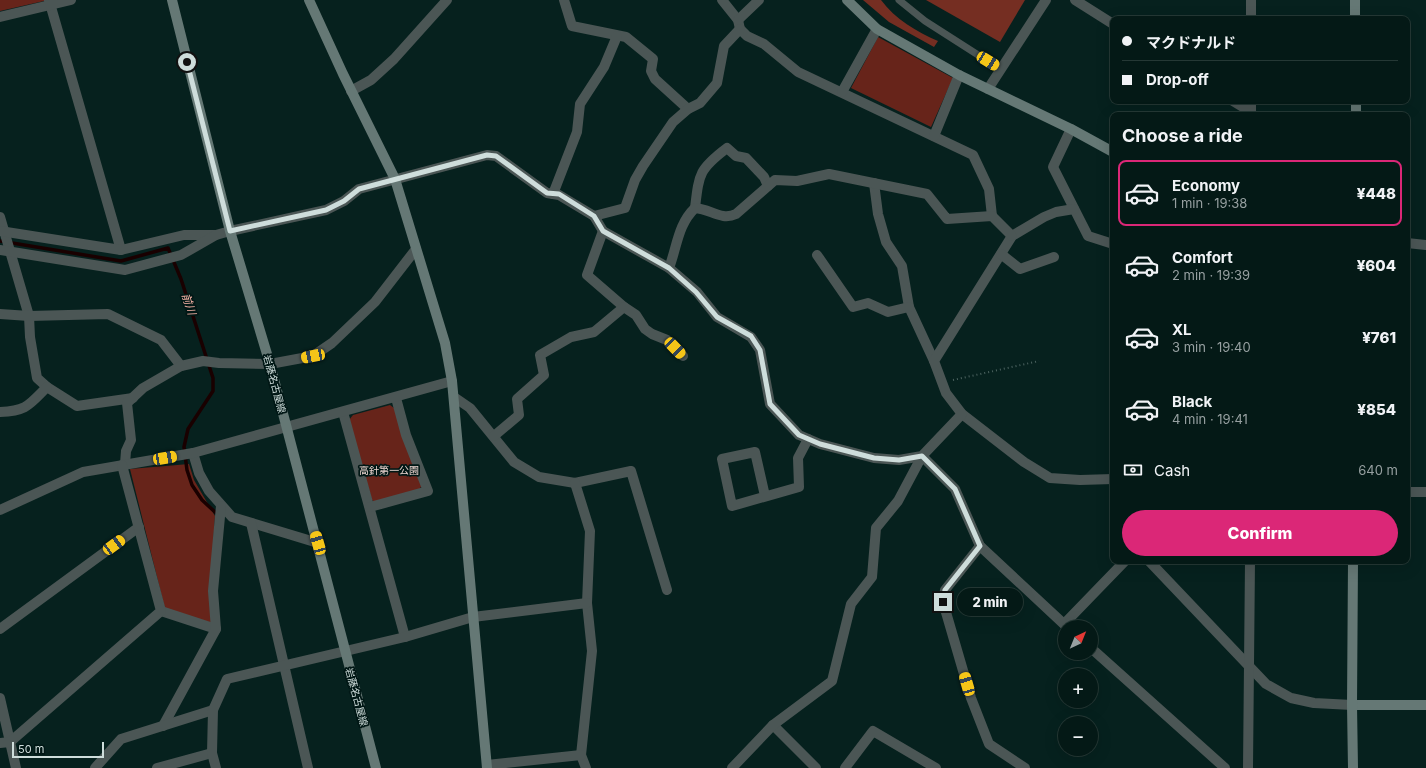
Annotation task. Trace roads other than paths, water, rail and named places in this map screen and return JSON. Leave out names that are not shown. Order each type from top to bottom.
[{"type":"street","points":[[0,17],[50,2],[71,0]]},
{"type":"street","name":"岩藤名古屋線","points":[[172,0],[230,231],[270,364],[376,768]]},
{"type":"street","points":[[309,0],[351,91],[395,179],[445,343],[454,397],[487,767],[581,755]]},
{"type":"street","points":[[351,91],[371,80],[394,59],[447,0]]},
{"type":"street","points":[[564,0],[572,26],[626,37],[653,59],[651,71],[655,79],[688,109]]},
{"type":"street","points":[[722,0],[747,36],[764,44],[798,72],[973,155],[989,189],[992,216],[1012,236]]},
{"type":"street","points":[[594,216],[626,208],[635,180],[642,166],[673,122],[688,109],[700,103],[717,83],[724,46],[739,24],[759,0]]},
{"type":"street","points":[[847,0],[877,29],[959,74],[1071,129],[1110,150]]},
{"type":"street","points":[[988,88],[1046,0]]},
{"type":"street","points":[[1075,0],[1110,22]]},
{"type":"street","points":[[1250,0],[1251,16]]},
{"type":"street","points":[[1355,0],[1355,16]]},
{"type":"street","points":[[50,2],[121,250]]},
{"type":"street","points":[[842,92],[877,29]]},
{"type":"street","points":[[553,194],[577,132],[580,104],[604,67],[617,36]]},
{"type":"street","points":[[934,136],[959,74]]},
{"type":"street","points":[[1237,104],[1248,112]]},
{"type":"street","points":[[1071,129],[1053,167],[1088,236],[1110,243]]},
{"type":"street","points":[[669,268],[676,249],[677,237],[688,215],[696,208],[698,178],[707,163],[727,148],[736,156],[746,158],[764,177],[768,186]]},
{"type":"street","points":[[7,250],[125,270],[181,255],[216,236],[230,231],[326,210],[344,201],[359,189],[487,155],[496,156],[547,193],[559,194],[594,216],[603,231],[669,268],[696,292],[717,317],[751,336],[760,350],[770,404],[799,435],[820,444],[874,458],[899,460],[922,456]]},
{"type":"street","points":[[696,208],[703,209],[723,217],[730,217],[736,214],[775,180],[797,181],[829,174],[927,194],[947,219],[992,216]]},
{"type":"street","points":[[874,183],[878,214],[886,242],[902,266],[909,306],[934,361],[946,393],[962,414],[1024,462],[1050,478],[1080,480],[1110,479]]},
{"type":"street","points":[[934,361],[1012,236],[1044,217],[1056,212],[1074,209]]},
{"type":"street","points":[[0,217],[7,250],[29,316],[30,337],[37,378],[47,387],[77,406],[133,398]]},
{"type":"street","points":[[603,231],[587,275],[636,315],[645,329],[652,334],[667,340],[683,356]]},
{"type":"street","points":[[3,232],[121,250],[184,235],[216,236]]},
{"type":"street","points":[[1410,243],[1426,245]]},
{"type":"street","points":[[161,611],[124,465],[126,451],[131,440],[127,404],[143,388],[181,366],[203,361],[219,363],[270,364],[313,356],[332,344],[375,302],[416,249]]},
{"type":"street","points":[[817,254],[853,307],[868,304],[888,312],[909,306]]},
{"type":"street","points":[[1001,254],[1020,270],[1054,257]]},
{"type":"street","points":[[494,436],[519,415],[517,399],[544,375],[540,355],[571,337],[594,332],[624,306]]},
{"type":"street","points":[[0,314],[29,316],[108,314],[162,340],[181,366]]},
{"type":"street","points":[[0,510],[83,472],[192,453],[396,398],[452,381]]},
{"type":"street","points":[[0,412],[18,411],[29,405],[47,387]]},
{"type":"street","points":[[454,397],[470,408],[514,462],[539,477],[575,483],[631,471],[667,590]]},
{"type":"street","points":[[370,507],[428,491],[406,435],[396,398]]},
{"type":"street","points":[[343,412],[405,637]]},
{"type":"street","points":[[732,768],[773,725],[832,681],[851,604],[872,577],[876,528],[898,501],[922,456],[962,414]]},
{"type":"street","points":[[765,496],[755,452],[722,459],[732,506],[798,487],[798,458],[808,439]]},
{"type":"street","points":[[192,453],[199,473],[209,491],[232,517],[318,543]]},
{"type":"street","points":[[922,456],[955,489],[980,546],[1060,620]]},
{"type":"street","points":[[575,483],[590,531],[587,603],[592,651],[581,755],[586,768]]},
{"type":"street","points":[[1410,492],[1426,492]]},
{"type":"street","points":[[163,726],[216,629],[213,591],[221,506]]},
{"type":"street","points":[[251,523],[308,768]]},
{"type":"street","points":[[0,629],[139,527]]},
{"type":"street","points":[[980,546],[945,590],[943,602],[971,698],[989,744],[1025,768]]},
{"type":"street","points":[[1071,620],[1122,564]]},
{"type":"street","points":[[1152,564],[1266,684],[1291,698],[1314,703],[1352,705],[1426,705]]},
{"type":"street","points":[[1248,768],[1250,564]]},
{"type":"street","points":[[1353,564],[1353,768]]},
{"type":"street","points":[[216,768],[212,753],[213,710],[227,679],[405,637],[473,617],[587,603]]},
{"type":"street","points":[[161,611],[216,629]]},
{"type":"street","points":[[5,743],[161,611]]},
{"type":"street","points":[[1098,654],[1225,768]]},
{"type":"street","points":[[0,698],[5,743],[16,768]]},
{"type":"street","points":[[95,768],[121,740],[213,710]]},
{"type":"street","points":[[773,725],[816,768]]},
{"type":"street","points":[[845,768],[873,731],[936,768]]},
{"type":"street","points":[[157,768],[212,753]]},
{"type":"lane","points":[[899,0],[925,21],[1000,69]]},
{"type":"waterway","name":"前川","points":[[0,241],[121,261],[168,248],[181,279],[213,378],[213,391],[188,429],[184,447],[187,470],[192,485],[202,500],[216,513]]},
{"type":"park label","name":"高針第一公園","points":[[389,470]]}]
